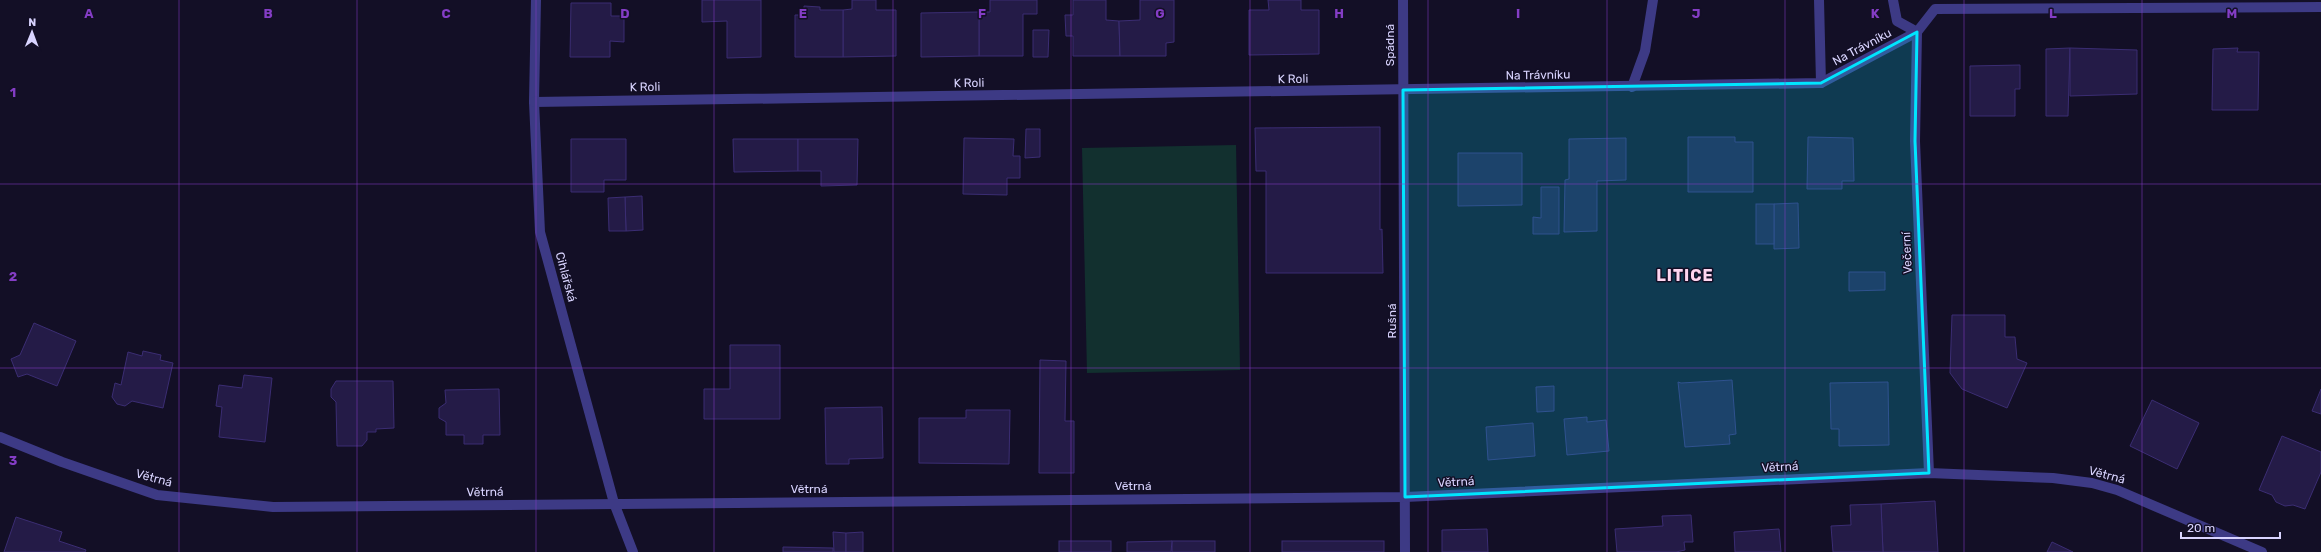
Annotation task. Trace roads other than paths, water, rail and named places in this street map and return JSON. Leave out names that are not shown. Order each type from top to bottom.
[{"type":"street","name":"Cihlářská","points":[[536,0],[534,102],[540,232],[614,503],[633,552]]},
{"type":"street","name":"Spádná","points":[[1403,0],[1403,90]]},
{"type":"street","points":[[1632,87],[1645,51],[1654,0]]},
{"type":"street","points":[[1819,0],[1821,83]]},
{"type":"street","points":[[1893,0],[1896,21],[1917,32]]},
{"type":"street","name":"Na Trávníku","points":[[1403,90],[1821,83],[1917,32],[1936,9],[2022,4],[2262,4],[2321,8]]},
{"type":"street","name":"Večerní","points":[[1917,32],[1915,141],[1929,473]]},
{"type":"street","name":"K Roli","points":[[534,102],[1403,90]]},
{"type":"street","name":"Rušná","points":[[1403,90],[1406,497],[1405,552]]},
{"type":"street","name":"Větrná","points":[[0,437],[62,462],[158,495],[273,507],[1406,497],[1929,473],[2053,478],[2092,483],[2143,500],[2262,552]]},
{"type":"district","name":"LITICE","points":[[1685,275]]}]
